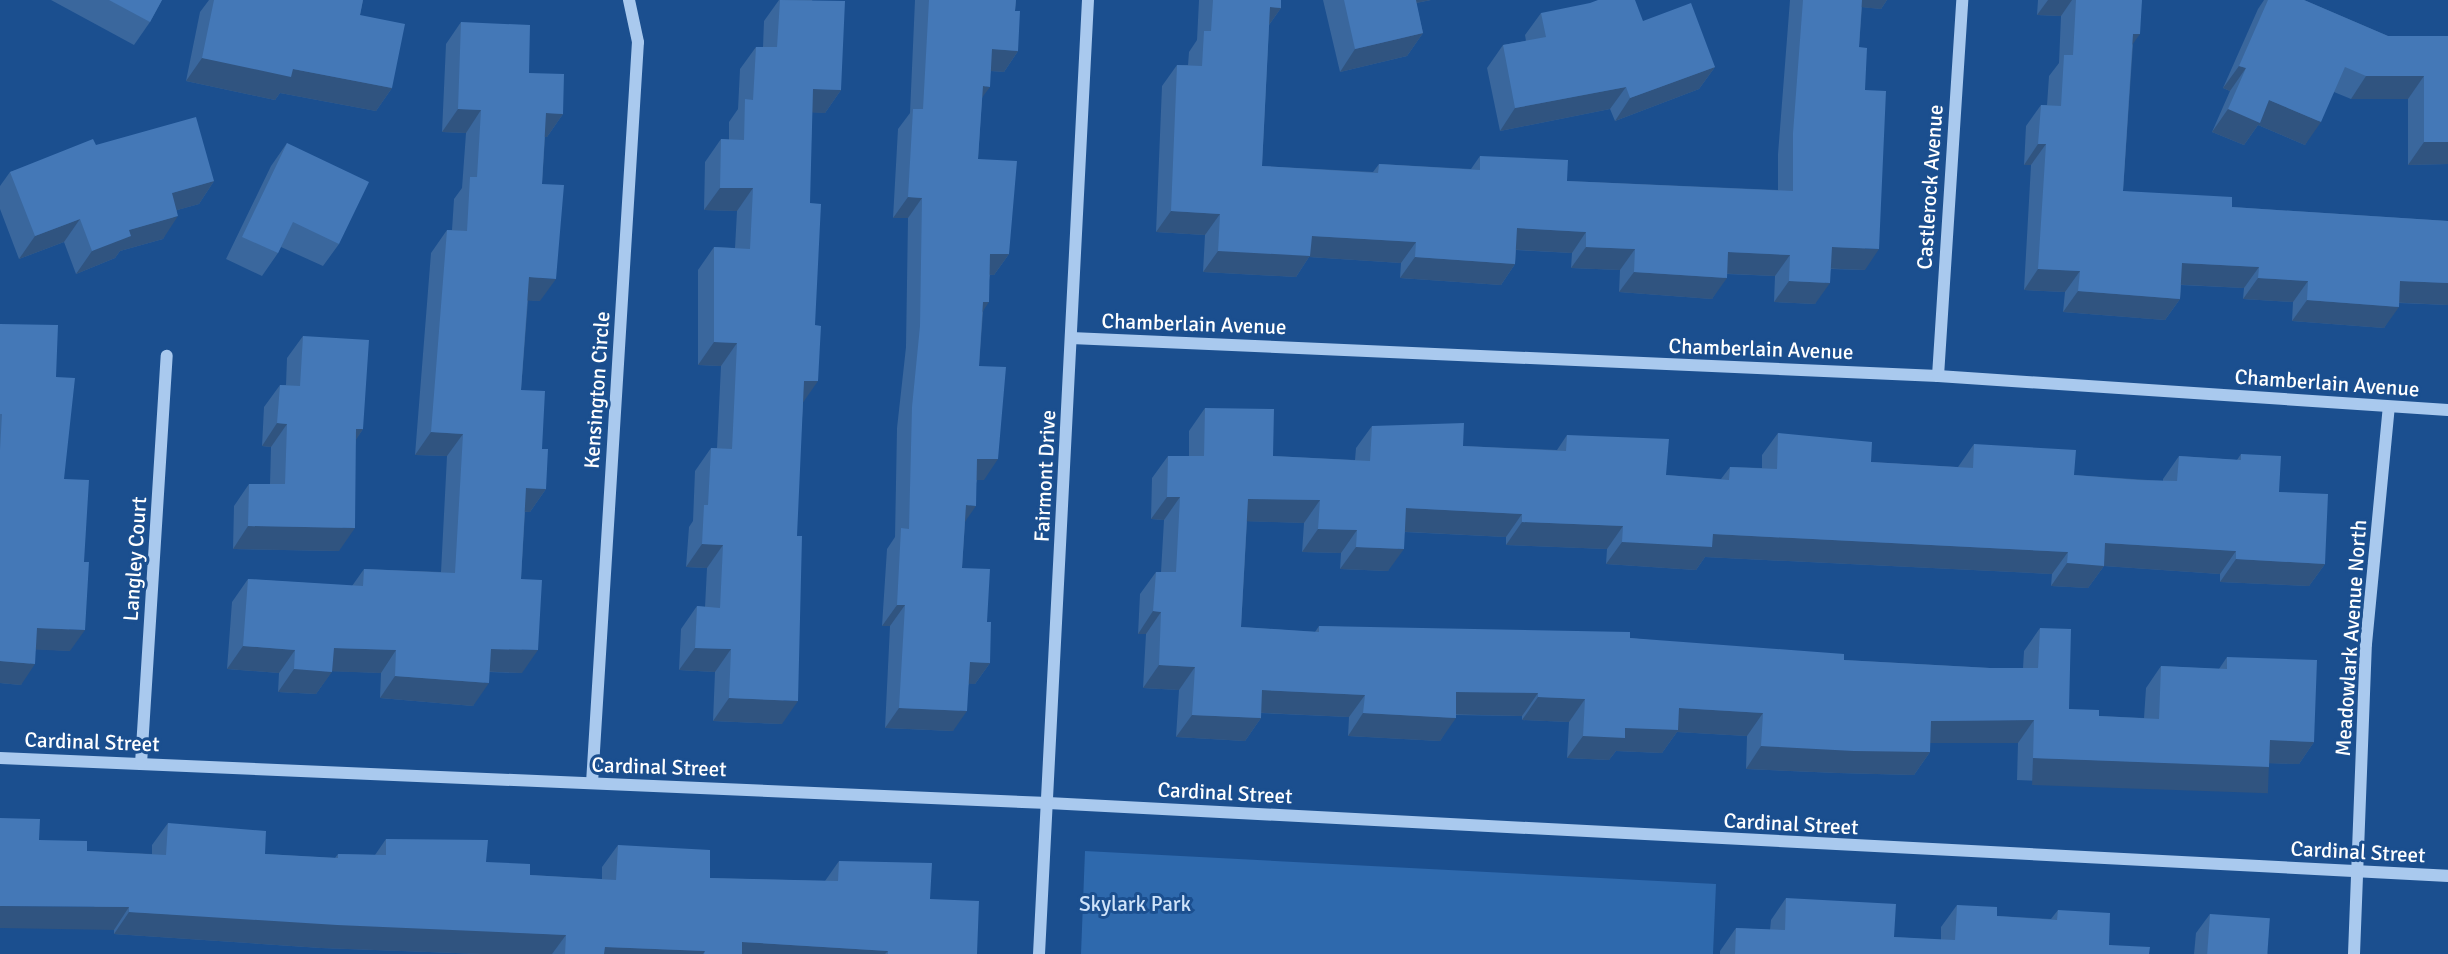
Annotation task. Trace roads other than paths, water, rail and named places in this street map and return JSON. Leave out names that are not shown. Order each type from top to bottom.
[{"type":"street","name":"Kensington Circle","points":[[592,783],[638,42],[629,0]]},
{"type":"street","name":"Fairmont Drive","points":[[1039,954],[1088,0]]},
{"type":"street","name":"Castlerock Avenue","points":[[1938,376],[1962,0]]},
{"type":"street","name":"Chamberlain Avenue","points":[[1071,338],[1938,376],[2448,410]]},
{"type":"street","name":"Langley Court","points":[[141,764],[167,356]]},
{"type":"street","name":"Meadowlark Avenue North","points":[[2354,954],[2366,644],[2389,407]]},
{"type":"street","name":"Cardinal Street","points":[[0,758],[1048,803],[2448,876]]},
{"type":"park label","name":"Skylark Park","points":[[1135,904]]}]
